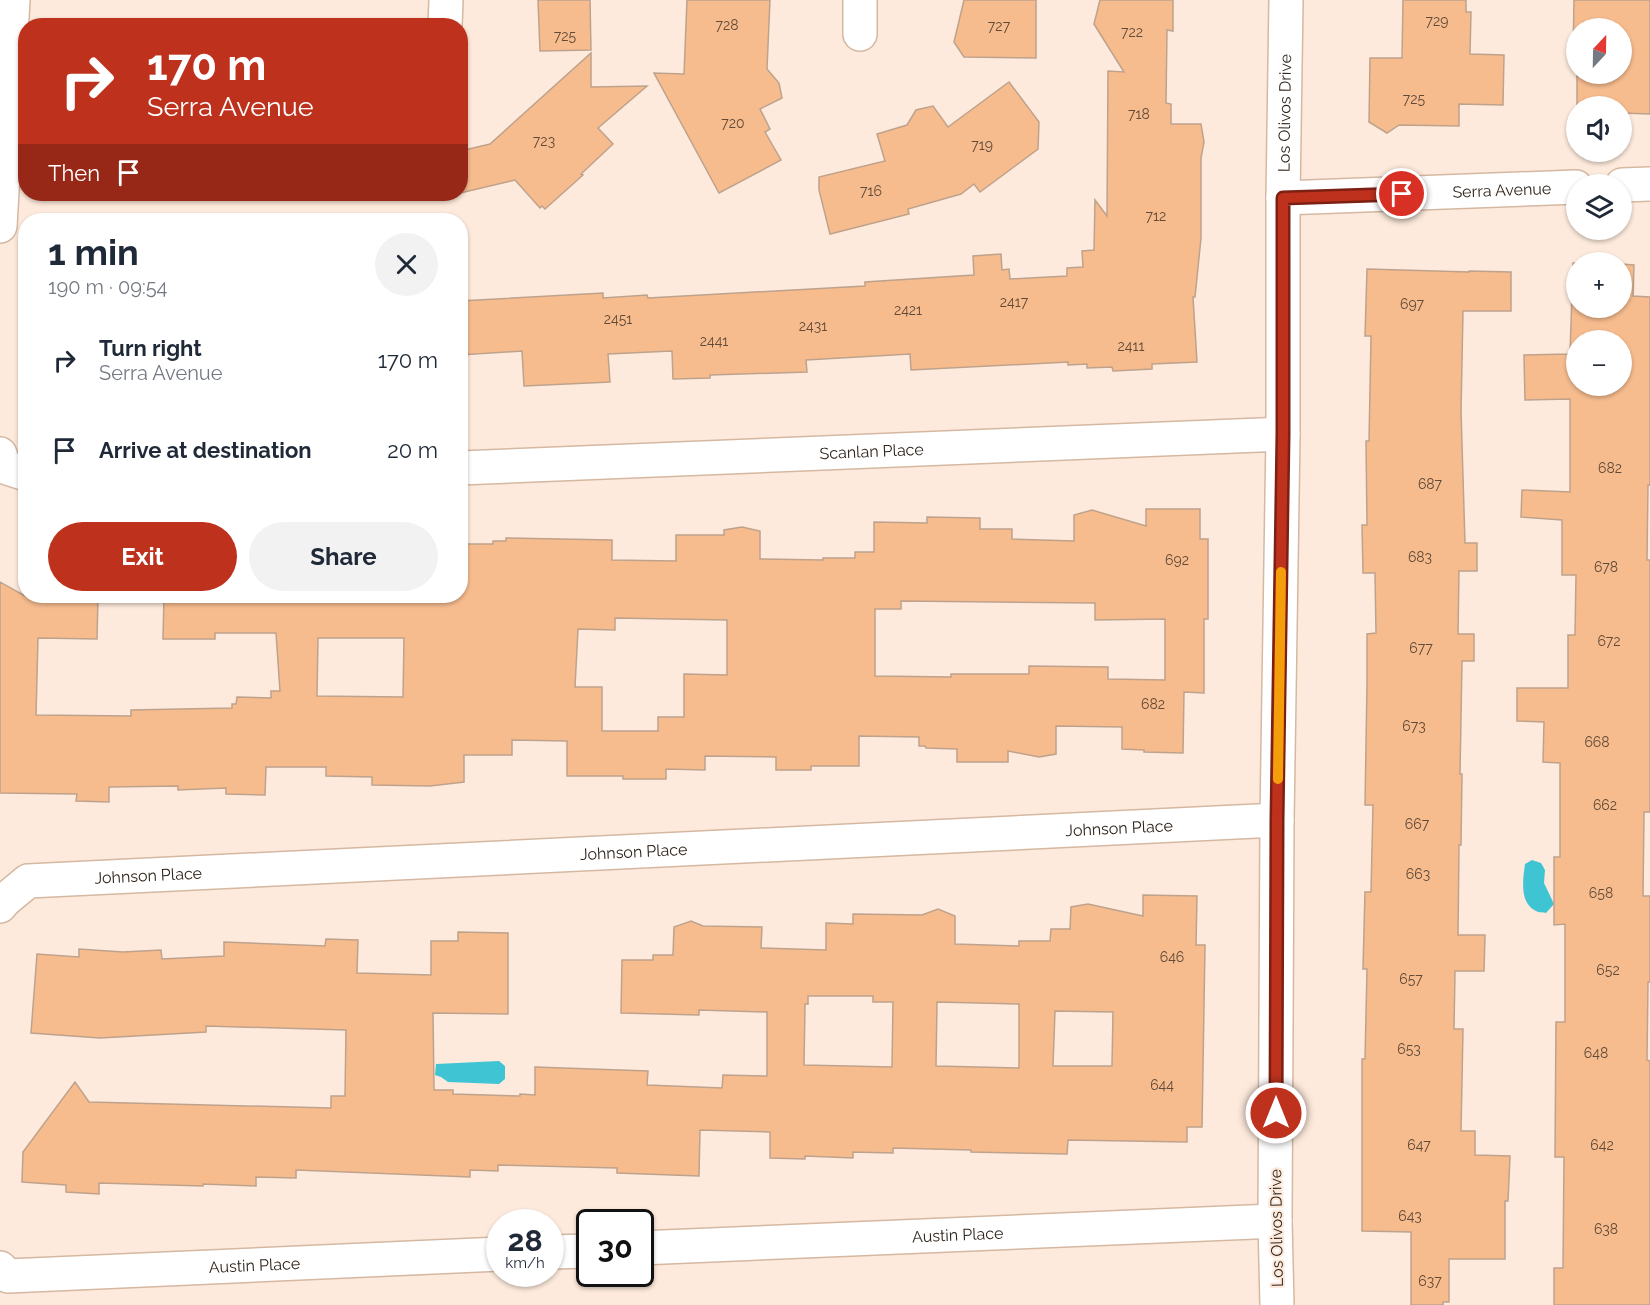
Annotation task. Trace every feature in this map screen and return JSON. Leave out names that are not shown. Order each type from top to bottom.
[{"type":"street","points":[[0,226],[13,0]]},
{"type":"street","points":[[445,18],[446,0]]},
{"type":"street","points":[[860,0],[860,34]]},
{"type":"street","name":"Los Olivos Drive","points":[[1277,1305],[1275,1221],[1277,820],[1286,0]]},
{"type":"street","points":[[1632,185],[1650,184]]},
{"type":"street","name":"Serra Avenue","points":[[1283,198],[1566,187]]},
{"type":"street","name":"Scanlan Place","points":[[468,468],[1283,434]]},
{"type":"street","name":"Johnson Place","points":[[0,906],[28,881],[1277,820]]},
{"type":"street","name":"Austin Place","points":[[654,1247],[1275,1221]]},
{"type":"street","name":"Austin Place","points":[[4,1272],[486,1255]]},
{"type":"water","points":[[1532,860],[1541,863],[1545,870],[1544,883],[1554,904],[1546,913],[1537,912],[1531,907],[1523,890],[1525,864]]},
{"type":"water","points":[[499,1061],[505,1066],[505,1079],[499,1084],[448,1082],[435,1075],[436,1064]]},
{"type":"building","points":[[538,0],[590,0],[591,50],[540,51]]},
{"type":"building","points":[[687,0],[770,0],[767,69],[779,83],[782,98],[760,109],[770,129],[765,132],[781,160],[719,193],[654,73],[684,74]]},
{"type":"building","points":[[964,0],[1036,0],[1036,58],[964,57],[954,42]]},
{"type":"building","points":[[1100,0],[1173,0],[1173,31],[1167,30],[1166,103],[1171,104],[1171,124],[1201,124],[1204,142],[1201,158],[1201,238],[1195,297],[1193,297],[1197,362],[1152,364],[1152,369],[1113,371],[1112,367],[1087,368],[1087,364],[1068,365],[1068,362],[911,370],[910,354],[806,360],[807,372],[710,375],[710,378],[673,379],[672,351],[608,354],[610,382],[524,386],[522,351],[468,354],[468,301],[603,293],[603,298],[647,295],[648,298],[865,286],[865,282],[974,275],[973,256],[1001,254],[1002,270],[1009,269],[1010,279],[1067,276],[1067,268],[1083,267],[1082,251],[1094,250],[1095,200],[1107,216],[1108,71],[1124,72],[1094,24]]},
{"type":"building","points":[[1403,0],[1466,0],[1466,12],[1471,12],[1470,54],[1504,55],[1503,105],[1459,104],[1459,126],[1399,125],[1387,133],[1369,122],[1370,58],[1402,58]]},
{"type":"building","points":[[1574,0],[1650,0],[1650,114],[1632,113],[1632,96],[1577,96],[1577,84],[1632,84],[1632,18],[1574,18]]},
{"type":"building","points":[[591,53],[591,87],[647,86],[598,128],[613,144],[545,209],[542,206],[540,208],[515,180],[468,191],[468,149],[490,144]]},
{"type":"building","points":[[1009,82],[1039,122],[1038,149],[980,192],[974,184],[961,194],[908,209],[909,214],[830,234],[819,190],[819,177],[885,161],[877,134],[907,125],[916,110],[933,106],[948,127]]},
{"type":"building","points":[[1632,265],[1634,265],[1633,296],[1650,297],[1650,485],[1648,485],[1647,560],[1650,560],[1650,812],[1644,812],[1643,896],[1650,896],[1647,1060],[1650,1061],[1650,1305],[1554,1305],[1554,1268],[1563,1268],[1564,1157],[1555,1157],[1556,1022],[1565,1022],[1565,924],[1554,925],[1554,857],[1560,857],[1560,763],[1543,762],[1544,722],[1517,721],[1517,688],[1568,688],[1568,635],[1575,635],[1576,575],[1562,575],[1562,520],[1521,517],[1522,490],[1570,492],[1570,399],[1525,400],[1524,355],[1566,354],[1566,396],[1632,396],[1632,330],[1571,330],[1571,318],[1632,318]]},
{"type":"building","points":[[1367,269],[1511,272],[1511,311],[1463,311],[1461,411],[1465,543],[1477,543],[1477,571],[1459,571],[1458,634],[1474,634],[1474,661],[1462,661],[1458,935],[1485,935],[1484,971],[1455,971],[1454,1029],[1463,1029],[1461,1131],[1475,1131],[1475,1155],[1510,1156],[1508,1201],[1505,1201],[1505,1259],[1449,1259],[1449,1302],[1443,1302],[1443,1305],[1411,1305],[1411,1232],[1362,1231],[1362,1059],[1365,1059],[1367,969],[1363,969],[1365,892],[1371,892],[1373,805],[1365,805],[1367,634],[1376,633],[1375,573],[1363,573],[1362,525],[1367,525],[1366,441],[1369,441],[1371,336],[1365,336]]},
{"type":"building","points":[[1146,509],[1200,509],[1200,539],[1208,539],[1208,619],[1204,619],[1204,693],[1184,692],[1183,753],[1122,749],[1122,727],[1056,726],[1056,754],[1039,757],[1008,751],[1008,762],[957,762],[957,749],[919,746],[919,737],[859,736],[859,766],[811,766],[811,770],[776,770],[776,757],[705,756],[705,770],[666,769],[666,779],[623,779],[623,776],[567,776],[567,741],[512,740],[512,755],[464,755],[464,782],[430,786],[372,785],[372,777],[326,776],[326,767],[266,767],[265,795],[226,794],[226,788],[178,790],[178,786],[109,787],[109,802],[76,801],[77,794],[0,793],[0,582],[18,592],[18,603],[98,603],[97,639],[38,638],[36,715],[131,716],[131,710],[232,708],[232,704],[236,704],[237,697],[271,698],[271,691],[280,691],[276,633],[215,633],[215,639],[163,639],[164,603],[468,603],[468,544],[493,544],[493,541],[506,541],[506,538],[612,540],[612,560],[676,561],[676,535],[724,535],[724,530],[742,527],[760,531],[760,559],[823,560],[823,558],[855,558],[855,552],[874,552],[874,522],[927,523],[927,517],[980,518],[980,529],[1012,529],[1012,539],[1074,541],[1074,515],[1092,510],[1146,526]],"holes":[[[901,601],[1095,603],[1095,620],[1165,619],[1165,680],[1108,679],[1108,667],[1029,666],[1029,674],[951,674],[951,677],[875,676],[875,609],[901,609]],[[615,618],[727,620],[727,675],[684,674],[684,717],[658,717],[658,731],[602,731],[602,687],[575,687],[578,629],[615,630]],[[318,638],[404,638],[403,697],[317,696]]]},
{"type":"building","points":[[1143,895],[1197,896],[1196,945],[1205,945],[1202,1127],[1187,1127],[1187,1142],[1068,1140],[1067,1154],[893,1148],[893,1153],[853,1152],[853,1158],[805,1156],[805,1159],[770,1158],[770,1132],[700,1130],[699,1176],[617,1173],[617,1168],[498,1165],[498,1171],[470,1170],[470,1177],[296,1170],[296,1178],[256,1177],[256,1186],[99,1183],[99,1194],[66,1192],[66,1185],[22,1182],[23,1152],[75,1082],[89,1102],[331,1108],[331,1096],[345,1096],[346,1030],[206,1026],[206,1032],[100,1038],[31,1033],[37,954],[79,957],[79,949],[123,952],[161,950],[162,959],[224,956],[224,942],[325,946],[326,939],[358,940],[357,973],[431,975],[431,941],[458,941],[458,932],[508,933],[508,1014],[433,1013],[434,1090],[453,1090],[453,1094],[520,1096],[520,1094],[535,1095],[535,1067],[648,1071],[647,1085],[722,1088],[723,1075],[767,1076],[767,1012],[699,1010],[699,1015],[621,1013],[622,960],[653,960],[653,955],[673,955],[674,927],[691,921],[703,926],[762,927],[761,948],[826,950],[826,923],[853,924],[853,914],[922,915],[938,909],[955,916],[955,944],[1019,946],[1019,941],[1050,941],[1051,929],[1070,929],[1071,907],[1088,904],[1143,916]],"holes":[[[808,996],[873,996],[873,1002],[893,1002],[892,1067],[804,1065],[805,1004],[808,1004]],[[937,1002],[1019,1004],[1019,1068],[936,1066]],[[1055,1011],[1113,1012],[1112,1066],[1053,1066]]]},
{"type":"slow traffic","points":[[1278,779],[1281,572]]},
{"type":"route","points":[[1276,1113],[1277,820],[1283,434],[1283,198],[1402,194]]}]
